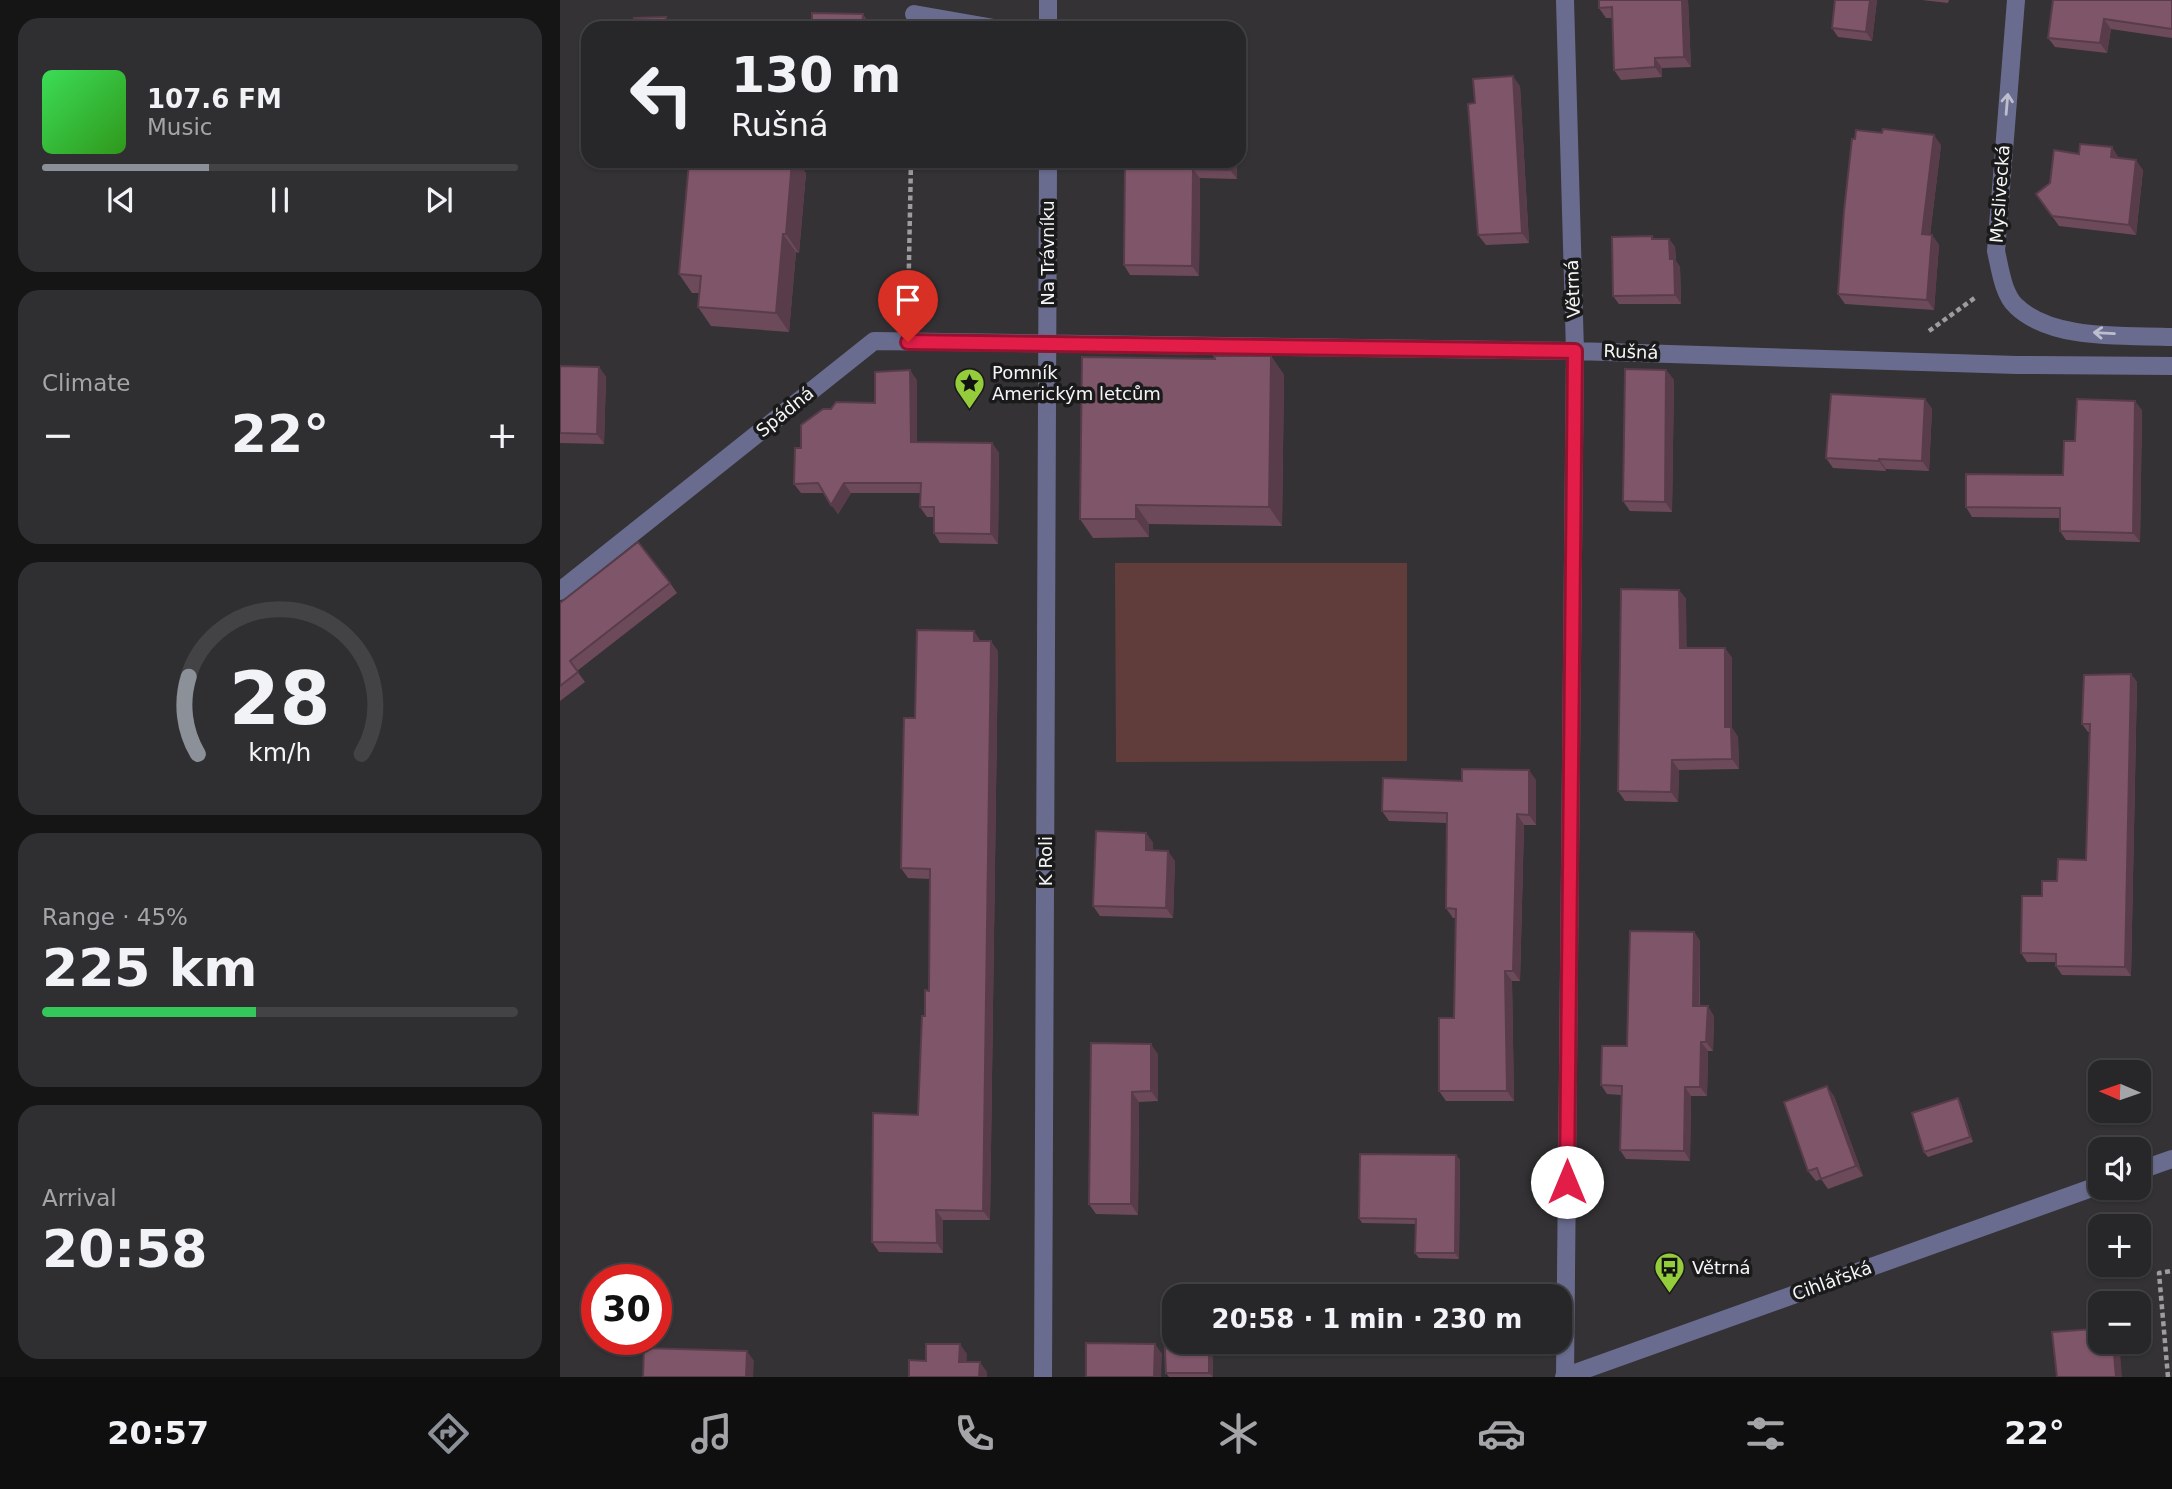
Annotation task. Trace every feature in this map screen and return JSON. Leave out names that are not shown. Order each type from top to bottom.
[{"type":"street","points":[[1048,0],[1048,21]]},
{"type":"street","name":"Větrná","points":[[1565,0],[1575,351],[1565,1377]]},
{"type":"street","name":"Myslivecká","points":[[2016,0],[1996,251],[2002,278],[2015,305],[2038,321],[2057,328],[2066,331],[2172,337]]},
{"type":"street","points":[[914,14],[954,21]]},
{"type":"street","name":"Na Trávníku","points":[[1048,168],[1048,344]]},
{"type":"street","name":"Spádná","points":[[560,591],[874,341],[1048,344]]},
{"type":"street","name":"Rušná","points":[[1048,344],[1575,351],[2018,365],[2172,366]]},
{"type":"street","name":"K Roli","points":[[1044,1377],[1048,344]]},
{"type":"street","points":[[2151,1166],[2172,1159]]},
{"type":"street","name":"Cihlářská","points":[[1565,1377],[2088,1189]]},
{"type":"path","points":[[908,342],[911,168]]},
{"type":"path","points":[[1891,359],[2002,278]]},
{"type":"path","points":[[2168,1377],[2159,1273],[2172,1270]]},
{"type":"shaded area","points":[[1115,563],[1407,563],[1407,761],[1116,762]]},
{"type":"building","points":[[1599,0],[1682,0],[1684,57],[1655,58],[1655,67],[1614,70],[1612,7],[1599,8]]},
{"type":"building","points":[[1835,0],[1870,0],[1866,32],[1832,28]]},
{"type":"building","points":[[2053,0],[2172,0],[2172,29],[2104,19],[2100,43],[2048,38]]},
{"type":"building","points":[[812,13],[863,14],[862,21],[812,21]]},
{"type":"building","points":[[666,17],[666,21],[634,21],[634,18]]},
{"type":"building","points":[[1513,76],[1522,233],[1478,235],[1468,104],[1475,103],[1473,79]]},
{"type":"building","points":[[1883,129],[1934,135],[1922,234],[1932,235],[1927,300],[1838,294],[1852,139],[1855,139],[1856,130],[1882,133]]},
{"type":"building","points":[[2080,144],[2112,147],[2111,157],[2136,160],[2129,225],[2052,216],[2036,194],[2050,183],[2054,150],[2079,154]]},
{"type":"building","points":[[688,168],[791,168],[776,313],[698,307],[701,276],[679,274]]},
{"type":"building","points":[[1125,168],[1230,168],[1193,169],[1192,266],[1124,265]]},
{"type":"building","points":[[1652,236],[1652,239],[1669,239],[1670,259],[1674,259],[1675,295],[1613,296],[1612,237]]},
{"type":"building","points":[[1214,356],[1271,356],[1269,507],[1136,505],[1136,519],[1080,519],[1082,357],[1215,359]]},
{"type":"building","points":[[560,366],[599,367],[597,434],[560,433]]},
{"type":"building","points":[[1625,369],[1666,370],[1665,502],[1623,501]]},
{"type":"building","points":[[910,370],[911,442],[992,443],[991,534],[934,533],[934,507],[920,507],[921,483],[844,483],[831,505],[818,483],[794,484],[795,448],[801,448],[801,425],[823,409],[831,409],[836,402],[875,403],[875,372]]},
{"type":"building","points":[[1831,394],[1925,399],[1922,461],[1826,458]]},
{"type":"building","points":[[2077,399],[2135,401],[2133,533],[2060,531],[2060,508],[1966,507],[1966,474],[2063,475],[2064,441],[2075,441]]},
{"type":"building","points":[[638,542],[670,583],[570,661],[578,672],[560,686],[560,603]]},
{"type":"building","points":[[1621,589],[1679,590],[1680,648],[1725,648],[1725,727],[1731,727],[1732,759],[1672,760],[1671,792],[1618,791]]},
{"type":"building","points":[[917,630],[974,631],[974,641],[991,641],[983,1211],[936,1210],[937,1243],[872,1242],[873,1113],[918,1115],[922,1016],[925,1016],[925,990],[929,991],[930,869],[901,868],[904,718],[915,718]]},
{"type":"building","points":[[2131,674],[2125,967],[2056,966],[2056,954],[2021,953],[2022,896],[2042,896],[2042,881],[2057,881],[2058,859],[2086,860],[2090,724],[2082,724],[2084,675]]},
{"type":"building","points":[[1462,769],[1529,770],[1529,815],[1517,814],[1513,971],[1505,971],[1507,1091],[1439,1091],[1439,1018],[1454,1018],[1456,909],[1446,908],[1447,813],[1382,811],[1383,778],[1462,781]]},
{"type":"building","points":[[1096,831],[1146,833],[1146,850],[1168,851],[1166,908],[1093,906]]},
{"type":"building","points":[[1630,931],[1694,932],[1693,1006],[1708,1006],[1706,1042],[1701,1042],[1700,1087],[1685,1087],[1684,1151],[1620,1150],[1622,1086],[1601,1085],[1602,1046],[1627,1046]]},
{"type":"building","points":[[1091,1043],[1151,1044],[1151,1091],[1132,1092],[1131,1204],[1089,1204]]},
{"type":"building","points":[[1827,1086],[1856,1166],[1821,1179],[1817,1168],[1808,1171],[1784,1102]]},
{"type":"building","points":[[1958,1098],[1970,1137],[1924,1152],[1912,1113]]},
{"type":"building","points":[[1360,1154],[1456,1155],[1455,1253],[1415,1253],[1416,1219],[1359,1218]]},
{"type":"building","points":[[2088,1329],[2088,1354],[2114,1354],[2116,1377],[2057,1377],[2052,1332]]},
{"type":"building","points":[[1086,1343],[1155,1344],[1154,1377],[1086,1377]]},
{"type":"building","points":[[926,1344],[960,1344],[959,1362],[980,1362],[979,1377],[909,1377],[909,1360],[926,1361]]},
{"type":"building","points":[[672,1349],[747,1351],[746,1377],[643,1377],[644,1355],[672,1355]]},
{"type":"building","points":[[1165,1354],[1209,1354],[1209,1373],[1166,1373]]},
{"type":"place","name":"Pomník Americkým letcům","points":[[969,410]]},
{"type":"place","name":"Větrná","points":[[1669,1295]]},
{"type":"route","points":[[908,342],[1575,351],[1567,1182]]}]
